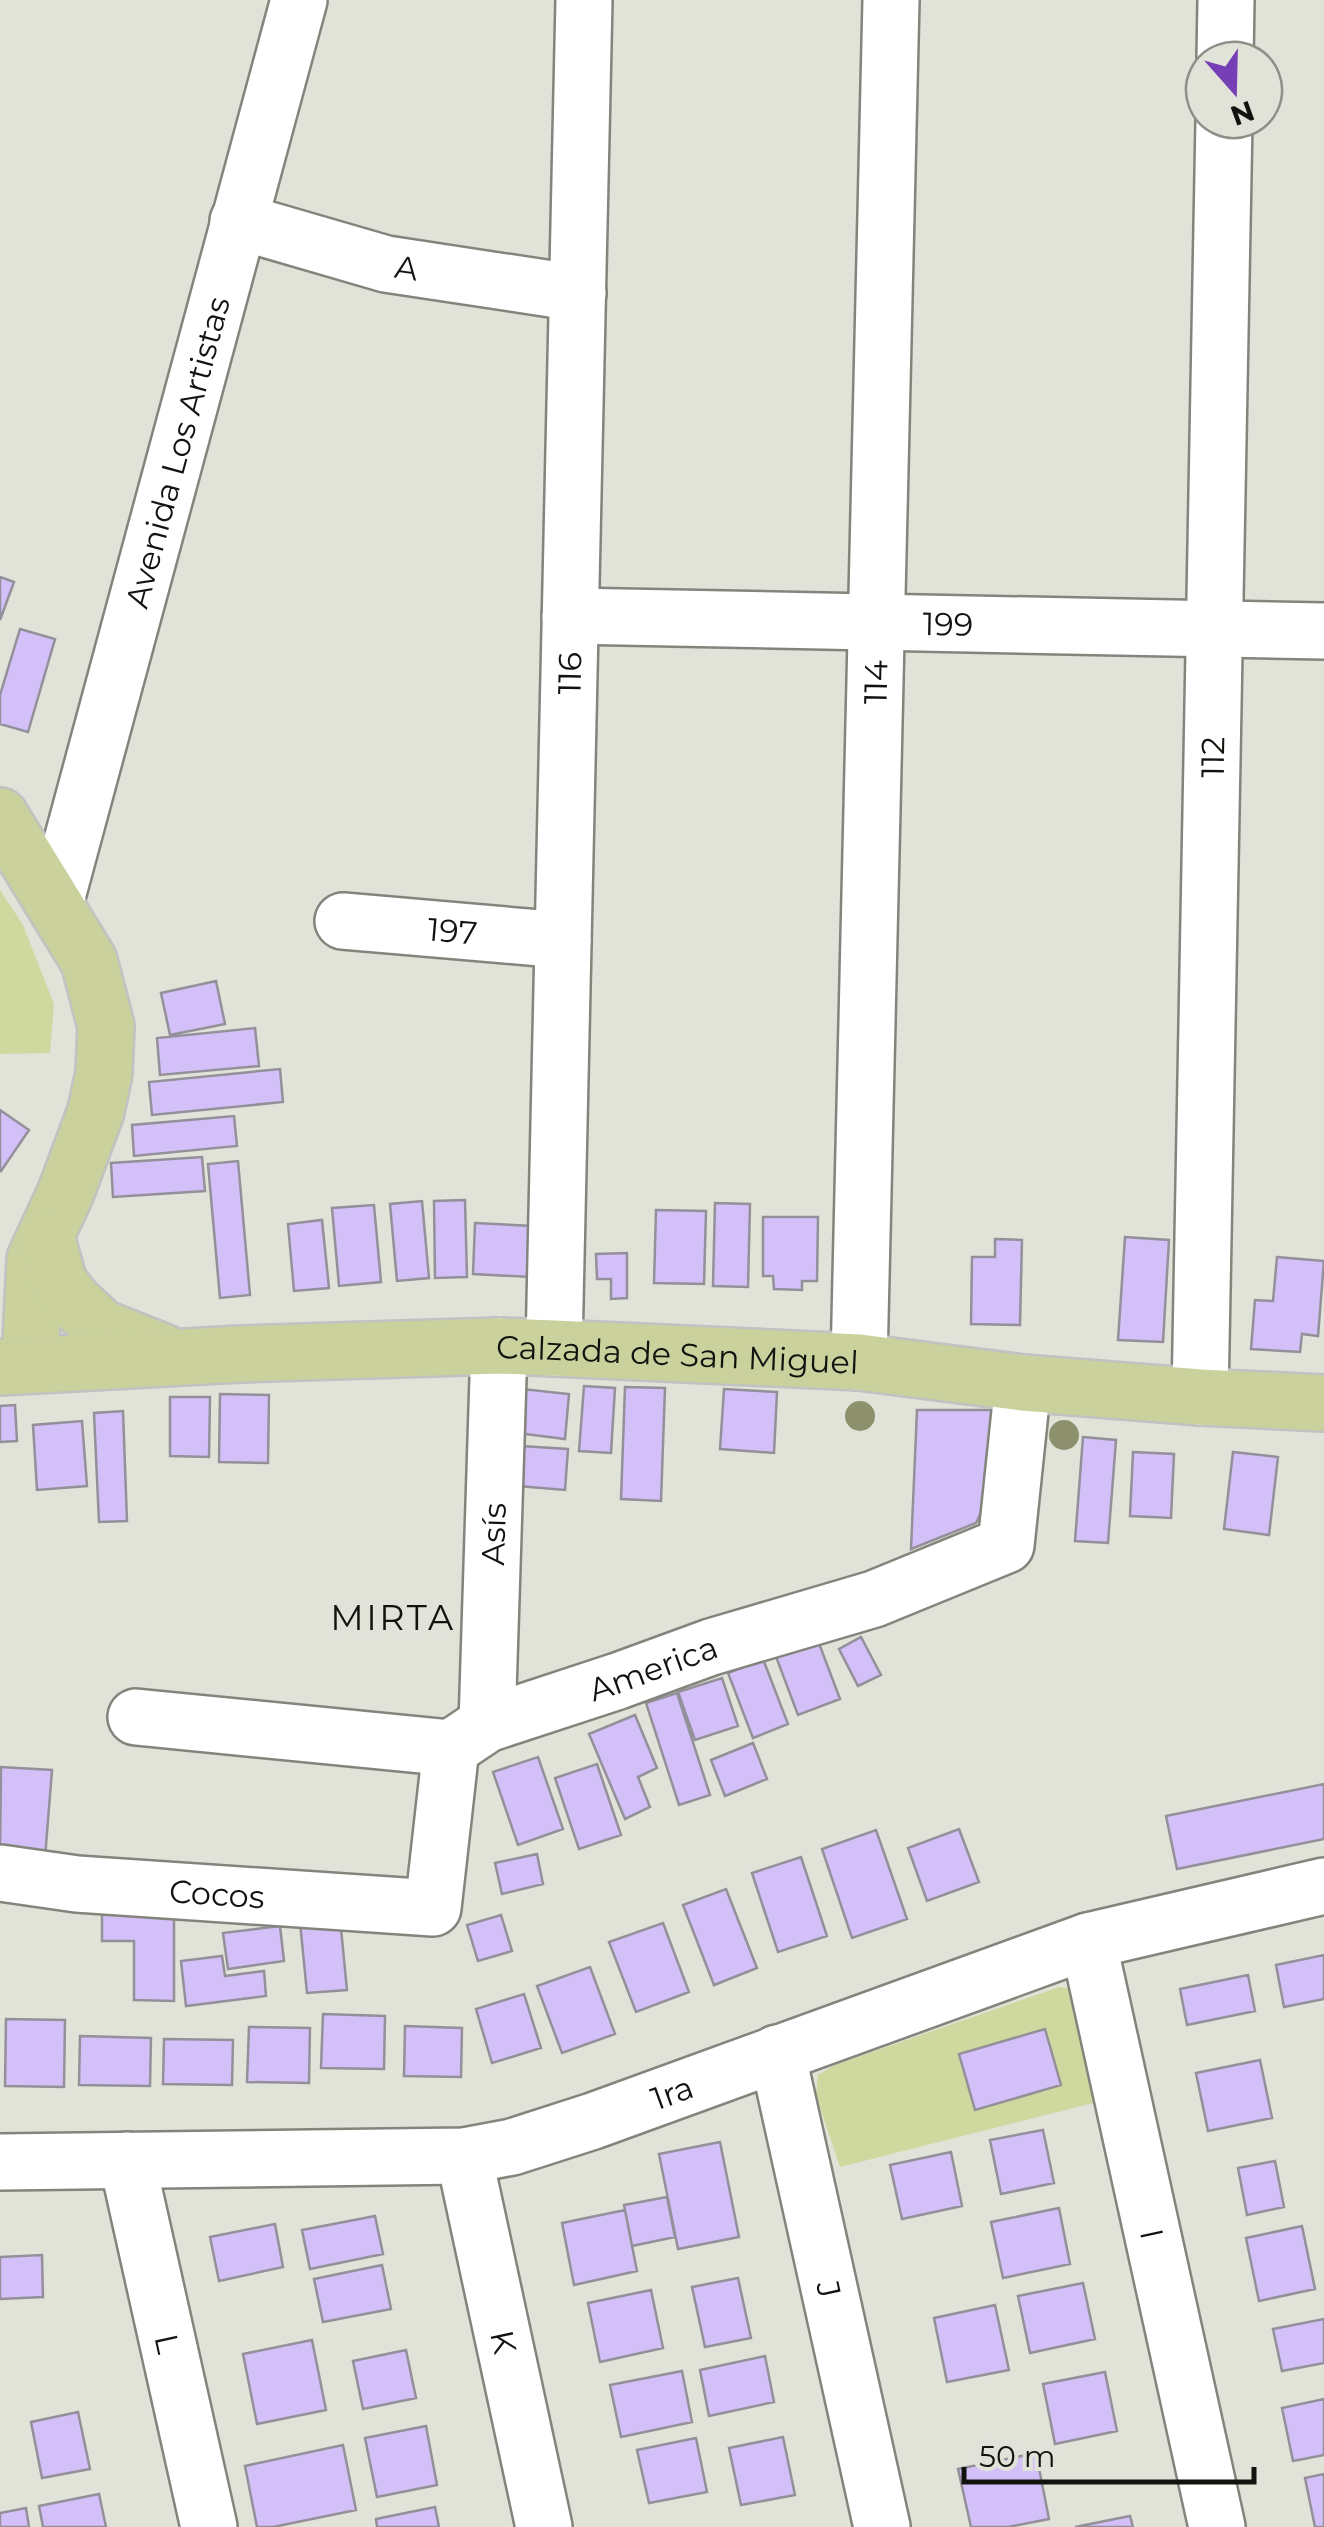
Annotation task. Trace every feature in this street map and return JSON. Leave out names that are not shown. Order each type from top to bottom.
[{"type":"main road","points":[[0,816],[89,961],[106,1026],[104,1073],[96,1111],[66,1192],[27,1261],[15,1365]]},
{"type":"main road","points":[[27,1261],[59,1283],[102,1328],[177,1357]]},
{"type":"main road","name":"Calzada de San Miguel","points":[[15,1365],[499,1346],[859,1362],[1023,1383],[1324,1403]]},
{"type":"street","name":"Avenida Los Artistas","points":[[55,904],[298,0]]},
{"type":"street","name":"116","points":[[554,1348],[584,0]]},
{"type":"street","name":"114","points":[[859,1362],[891,0]]},
{"type":"street","points":[[1225,40],[1226,0]]},
{"type":"street","name":"112","points":[[1200,1397],[1224,140]]},
{"type":"street","name":"A","points":[[238,222],[386,264],[578,293]]},
{"type":"street","name":"199","points":[[570,616],[1324,631]]},
{"type":"street","name":"197","points":[[343,921],[563,940]]},
{"type":"street","name":"Asís","points":[[433,1908],[469,1736],[499,1346]]},
{"type":"street","name":"America","points":[[136,1718],[469,1736],[711,1648],[874,1599],[1006,1545],[1023,1383]]},
{"type":"street","name":"Cocos","points":[[0,1873],[77,1884],[433,1908]]},
{"type":"street","name":"1ra","points":[[0,2162],[464,2156],[528,2142],[1088,1941],[1324,1886]]},
{"type":"street","name":"I","points":[[1088,1941],[1217,2527]]},
{"type":"street","name":"J","points":[[778,2054],[882,2527]]},
{"type":"street","name":"K","points":[[464,2156],[544,2527]]},
{"type":"street","name":"L","points":[[127,2160],[209,2527]]},
{"type":"green space","points":[[0,890],[23,925],[54,1004],[50,1053],[0,1054]]},
{"type":"green space","points":[[1059,1987],[1073,1989],[1109,2099],[840,2167],[816,2096],[818,2075],[835,2065]]},
{"type":"building","points":[[0,577],[14,582],[0,620]]},
{"type":"building","points":[[20,629],[55,639],[28,732],[0,724],[0,695]]},
{"type":"building","points":[[216,981],[225,1024],[170,1035],[161,993]]},
{"type":"building","points":[[255,1028],[259,1066],[160,1075],[157,1038]]},
{"type":"building","points":[[280,1069],[283,1102],[152,1115],[149,1082]]},
{"type":"building","points":[[0,1110],[29,1130],[1,1171],[0,1170]]},
{"type":"building","points":[[234,1116],[237,1146],[134,1156],[132,1125]]},
{"type":"building","points":[[202,1157],[205,1191],[113,1197],[111,1163]]},
{"type":"building","points":[[238,1161],[250,1295],[220,1298],[208,1164]]},
{"type":"building","points":[[465,1200],[467,1277],[435,1278],[434,1201]]},
{"type":"building","points":[[422,1201],[429,1278],[397,1281],[390,1204]]},
{"type":"building","points":[[715,1203],[750,1204],[748,1287],[713,1286]]},
{"type":"building","points":[[374,1205],[381,1282],[339,1286],[332,1208]]},
{"type":"building","points":[[656,1210],[706,1211],[704,1284],[654,1283]]},
{"type":"building","points":[[763,1217],[818,1217],[817,1281],[802,1281],[802,1290],[774,1289],[773,1276],[763,1276]]},
{"type":"building","points":[[322,1220],[329,1288],[294,1291],[288,1224]]},
{"type":"building","points":[[475,1223],[533,1226],[531,1277],[473,1274]]},
{"type":"building","points":[[1125,1237],[1169,1240],[1163,1342],[1118,1340]]},
{"type":"building","points":[[995,1239],[1022,1240],[1020,1325],[971,1324],[972,1257],[995,1257]]},
{"type":"building","points":[[627,1253],[627,1298],[611,1299],[611,1279],[597,1279],[596,1254]]},
{"type":"building","points":[[1277,1257],[1324,1261],[1318,1336],[1302,1334],[1300,1352],[1251,1349],[1255,1300],[1273,1301]]},
{"type":"building","points":[[584,1386],[615,1388],[611,1453],[579,1451]]},
{"type":"building","points":[[625,1387],[665,1388],[661,1501],[621,1499]]},
{"type":"building","points":[[522,1389],[569,1394],[565,1439],[517,1433]]},
{"type":"building","points":[[724,1389],[777,1392],[774,1453],[720,1449]]},
{"type":"building","points":[[220,1394],[269,1395],[268,1463],[219,1462]]},
{"type":"building","points":[[170,1397],[210,1397],[209,1457],[170,1456]]},
{"type":"building","points":[[15,1405],[17,1441],[0,1442],[0,1406]]},
{"type":"building","points":[[917,1410],[1002,1410],[995,1484],[976,1523],[911,1549]]},
{"type":"building","points":[[123,1411],[127,1521],[99,1522],[94,1413]]},
{"type":"building","points":[[82,1421],[87,1486],[37,1490],[33,1425]]},
{"type":"building","points":[[1083,1437],[1116,1440],[1108,1543],[1075,1541]]},
{"type":"building","points":[[521,1446],[568,1449],[565,1490],[518,1486]]},
{"type":"building","points":[[1133,1452],[1174,1454],[1171,1518],[1130,1516]]},
{"type":"building","points":[[1233,1452],[1278,1457],[1269,1535],[1224,1529]]},
{"type":"building","points":[[861,1637],[881,1675],[858,1686],[839,1649]]},
{"type":"building","points":[[817,1638],[840,1699],[798,1715],[775,1654]]},
{"type":"building","points":[[763,1659],[788,1724],[753,1738],[728,1673]]},
{"type":"building","points":[[722,1678],[738,1726],[695,1740],[678,1692]]},
{"type":"building","points":[[677,1693],[710,1795],[679,1805],[646,1703]]},
{"type":"building","points":[[635,1715],[657,1768],[638,1777],[650,1807],[625,1819],[589,1734]]},
{"type":"building","points":[[753,1743],[767,1779],[725,1796],[711,1760]]},
{"type":"building","points":[[538,1757],[563,1829],[518,1845],[493,1772]]},
{"type":"building","points":[[597,1764],[621,1835],[579,1849],[555,1778]]},
{"type":"building","points":[[1,1767],[52,1770],[45,1858],[0,1855]]},
{"type":"building","points":[[1324,1784],[1324,1839],[1177,1869],[1166,1816]]},
{"type":"building","points":[[959,1829],[979,1882],[927,1901],[908,1848]]},
{"type":"building","points":[[876,1830],[907,1919],[852,1938],[822,1849]]},
{"type":"building","points":[[537,1854],[543,1884],[502,1894],[495,1863]]},
{"type":"building","points":[[801,1857],[827,1936],[778,1952],[752,1873]]},
{"type":"building","points":[[726,1889],[757,1968],[714,1985],[683,1905]]},
{"type":"building","points":[[102,1911],[174,1911],[174,2001],[134,2000],[134,1941],[102,1941]]},
{"type":"building","points":[[501,1915],[512,1951],[478,1961],[467,1925]]},
{"type":"building","points":[[340,1918],[347,1990],[307,1993],[300,1922]]},
{"type":"building","points":[[663,1923],[689,1992],[636,2012],[609,1942]]},
{"type":"building","points":[[280,1926],[284,1961],[228,1969],[223,1933]]},
{"type":"building","points":[[1324,1955],[1324,1999],[1284,2007],[1276,1965]]},
{"type":"building","points":[[222,1956],[225,1976],[264,1971],[266,1996],[186,2006],[181,1961]]},
{"type":"building","points":[[590,1967],[615,2034],[562,2053],[537,1986]]},
{"type":"building","points":[[1248,1975],[1255,2011],[1187,2025],[1180,1989]]},
{"type":"building","points":[[524,1994],[541,2048],[492,2063],[476,2009]]},
{"type":"building","points":[[323,2014],[385,2016],[384,2069],[321,2068]]},
{"type":"building","points":[[6,2019],[65,2020],[64,2087],[5,2086]]},
{"type":"building","points":[[405,2026],[462,2028],[461,2077],[404,2076]]},
{"type":"building","points":[[249,2027],[310,2028],[309,2083],[247,2082]]},
{"type":"building","points":[[1045,2029],[1061,2085],[975,2110],[959,2054]]},
{"type":"building","points":[[80,2036],[151,2038],[150,2086],[79,2085]]},
{"type":"building","points":[[164,2039],[233,2040],[232,2085],[163,2084]]},
{"type":"building","points":[[1260,2060],[1272,2118],[1208,2131],[1196,2073]]},
{"type":"building","points":[[1043,2130],[1054,2183],[1001,2194],[990,2140]]},
{"type":"building","points":[[720,2142],[739,2237],[678,2249],[659,2154]]},
{"type":"building","points":[[951,2152],[962,2206],[902,2219],[890,2165]]},
{"type":"building","points":[[1275,2161],[1284,2207],[1247,2215],[1238,2168]]},
{"type":"building","points":[[667,2197],[675,2237],[632,2246],[624,2205]]},
{"type":"building","points":[[1059,2208],[1070,2264],[1003,2278],[991,2222]]},
{"type":"building","points":[[625,2210],[637,2271],[574,2285],[562,2223]]},
{"type":"building","points":[[375,2216],[383,2254],[310,2269],[302,2230]]},
{"type":"building","points":[[275,2224],[283,2267],[219,2281],[210,2237]]},
{"type":"building","points":[[1302,2226],[1315,2289],[1259,2301],[1246,2238]]},
{"type":"building","points":[[42,2255],[43,2297],[0,2299],[0,2257]]},
{"type":"building","points":[[382,2265],[391,2309],[323,2322],[314,2279]]},
{"type":"building","points":[[738,2278],[751,2338],[705,2347],[692,2287]]},
{"type":"building","points":[[1083,2283],[1095,2339],[1030,2353],[1018,2296]]},
{"type":"building","points":[[651,2290],[663,2348],[600,2362],[588,2303]]},
{"type":"building","points":[[995,2305],[1009,2370],[947,2382],[934,2318]]},
{"type":"building","points":[[1324,2319],[1324,2363],[1282,2371],[1273,2329]]},
{"type":"building","points":[[312,2340],[326,2410],[257,2424],[243,2354]]},
{"type":"building","points":[[406,2350],[416,2398],[363,2409],[353,2361]]},
{"type":"building","points":[[765,2356],[774,2402],[709,2416],[700,2370]]},
{"type":"building","points":[[682,2371],[692,2422],[621,2437],[610,2385]]},
{"type":"building","points":[[1105,2372],[1117,2431],[1055,2444],[1043,2384]]},
{"type":"building","points":[[1324,2399],[1324,2455],[1293,2461],[1282,2408]]},
{"type":"building","points":[[78,2412],[90,2469],[42,2478],[31,2422]]},
{"type":"building","points":[[426,2426],[437,2485],[377,2497],[365,2438]]},
{"type":"building","points":[[783,2437],[795,2495],[741,2505],[729,2448]]},
{"type":"building","points":[[696,2438],[707,2492],[649,2503],[637,2450]]},
{"type":"building","points":[[343,2445],[356,2510],[257,2527],[245,2466]]},
{"type":"building","points":[[1036,2453],[1049,2519],[1008,2527],[971,2527],[958,2469]]},
{"type":"building","points":[[1324,2474],[1324,2527],[1315,2527],[1305,2478]]},
{"type":"building","points":[[99,2494],[106,2527],[43,2527],[39,2506]]},
{"type":"building","points":[[435,2507],[439,2527],[377,2527],[376,2519]]},
{"type":"building","points":[[26,2508],[29,2527],[0,2527],[0,2513]]},
{"type":"building","points":[[1130,2516],[1133,2527],[1075,2527]]},
{"type":"district","name":"MIRTA","points":[[393,1617]]}]
